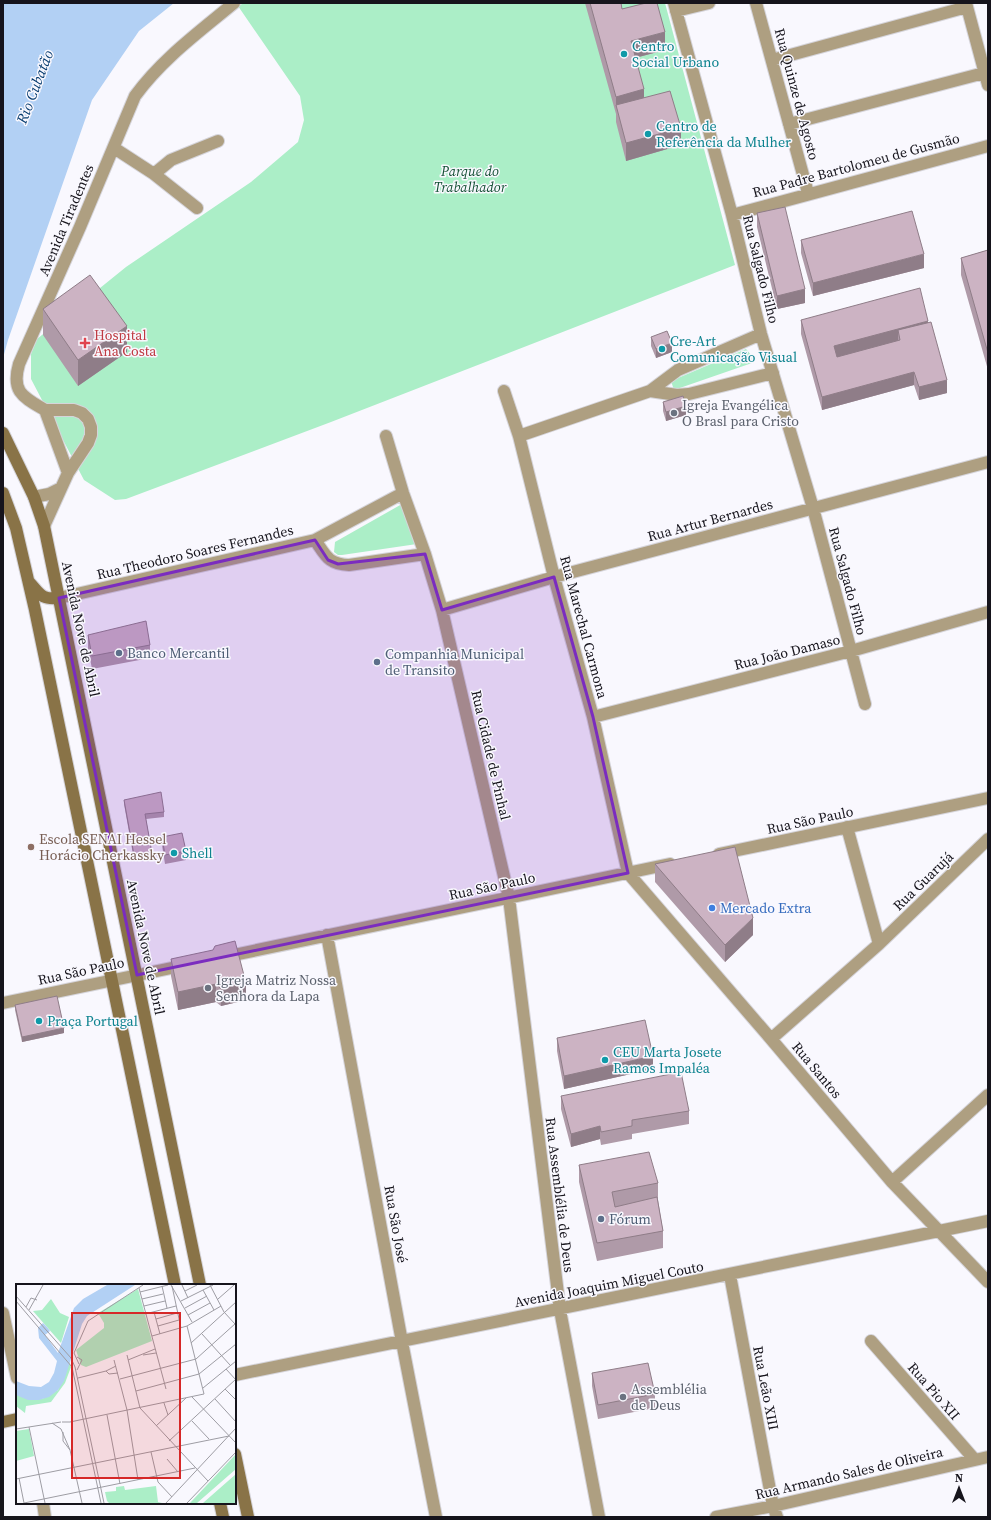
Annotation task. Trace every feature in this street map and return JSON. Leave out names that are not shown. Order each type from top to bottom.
[{"type":"main road","name":"Avenida Nove de Abril","points":[[5,436],[34,497],[44,526],[200,1284]]},
{"type":"main road","points":[[3,493],[16,528],[28,581],[175,1284]]},
{"type":"main road","points":[[28,581],[44,597],[49,599],[59,598]]},
{"type":"main road","points":[[3,1422],[16,1419]]},
{"type":"main road","points":[[236,1459],[248,1517]]},
{"type":"main road","points":[[220,1504],[223,1517]]},
{"type":"street","name":"Avenida Tiradentes","points":[[45,410],[25,398],[18,387],[16,375],[19,364],[114,148],[135,96],[148,78],[169,56],[234,3]]},
{"type":"street","points":[[675,7],[709,3]]},
{"type":"street","name":"Rua Quinze de Agosto","points":[[756,3],[808,193]]},
{"type":"street","points":[[772,60],[966,5],[988,85]]},
{"type":"street","name":"Rua Salgado Filho","points":[[675,7],[732,214],[761,334],[813,508],[865,704]]},
{"type":"street","points":[[789,124],[984,73]]},
{"type":"street","points":[[154,174],[171,160],[218,141]]},
{"type":"street","name":"Rua Padre Bartolomeu de Gusmão","points":[[732,214],[988,146]]},
{"type":"street","points":[[114,148],[154,174],[197,208]]},
{"type":"street","points":[[519,436],[650,391],[678,370],[761,334]]},
{"type":"street","points":[[650,391],[677,395],[689,394],[773,373]]},
{"type":"street","name":"Rua Marechal Carmona","points":[[504,391],[519,436],[554,577],[593,717],[628,873]]},
{"type":"street","points":[[44,526],[68,473],[91,436],[91,427],[88,419],[82,413],[74,410],[45,410],[68,473]]},
{"type":"street","name":"Rua Cidade de Pinhal","points":[[386,436],[403,493],[425,554],[442,610],[509,898]]},
{"type":"street","name":"Rua Artur Bernardes","points":[[442,610],[554,577],[988,462]]},
{"type":"street","points":[[34,497],[49,494],[61,488]]},
{"type":"street","name":"Rua Theodoro Soares Fernandes","points":[[59,598],[315,540],[403,493]]},
{"type":"street","points":[[315,540],[328,560],[338,564],[349,565],[425,554]]},
{"type":"street","name":"Rua João Damaso","points":[[593,717],[851,651],[988,612]]},
{"type":"street","name":"Rua São Paulo","points":[[706,856],[988,798]]},
{"type":"street","name":"Rua Guarujá","points":[[848,827],[879,944]]},
{"type":"street","name":"Rua Guarujá","points":[[771,1039],[879,944],[988,839]]},
{"type":"street","name":"Rua São Paulo","points":[[214,959],[683,861]]},
{"type":"street","name":"Rua Santos","points":[[628,873],[892,1182],[988,1282]]},
{"type":"street","name":"Rua Assemblélia de Deus","points":[[509,898],[560,1310],[600,1517]]},
{"type":"street","name":"Rua São José","points":[[327,935],[402,1342],[436,1517]]},
{"type":"street","name":"Rua São Paulo","points":[[3,1003],[199,962]]},
{"type":"street","points":[[892,1182],[988,1094]]},
{"type":"street","name":"Avenida Joaquim Miguel Couto","points":[[236,1375],[560,1310],[988,1221]]},
{"type":"street","name":"Rua Leão XIII","points":[[730,1275],[775,1511]]},
{"type":"street","points":[[3,1313],[16,1373]]},
{"type":"street","name":"Rua Pio XII","points":[[871,1341],[975,1460]]},
{"type":"street","name":"Rua Armando Sales de Oliveira","points":[[716,1517],[775,1511],[988,1457]]},
{"type":"street","points":[[43,1504],[46,1517]]},
{"type":"highlighted area","points":[[315,540],[328,560],[338,564],[425,554],[442,610],[554,577],[593,717],[628,873],[137,975],[59,598]]},
{"type":"green space","name":"Parque do Trabalhador","points":[[244,3],[665,3],[735,265],[331,422],[126,499],[115,500],[84,480],[31,379],[31,354],[37,339],[126,267],[251,182],[298,142],[304,120],[300,96],[238,6]]},
{"type":"green space","points":[[746,349],[751,355],[752,363],[674,390],[671,381]]},
{"type":"green space","points":[[402,504],[417,544],[342,555],[338,555],[334,552],[335,542]]},
{"type":"water","name":"Rio Cubatão","points":[[3,3],[174,3],[139,31],[92,100],[3,358]]},
{"type":"building","name":"Centro Social Urbano","points":[[590,3],[621,3],[622,9],[646,3],[657,3],[665,32],[631,41],[644,89],[616,97]]},
{"type":"building","points":[[670,91],[681,128],[626,143],[616,105]]},
{"type":"building","points":[[785,207],[805,289],[777,296],[757,213]]},
{"type":"building","points":[[912,211],[924,254],[813,283],[801,240]]},
{"type":"building","points":[[988,250],[988,353],[961,258]]},
{"type":"building","points":[[90,275],[127,326],[78,360],[43,309]]},
{"type":"building","points":[[920,288],[928,321],[834,346],[837,357],[900,340],[898,330],[931,322],[947,380],[919,387],[914,372],[822,397],[801,320]]},
{"type":"building","points":[[667,331],[672,343],[656,349],[651,337]]},
{"type":"building","points":[[683,396],[686,406],[666,412],[663,402]]},
{"type":"building","points":[[146,621],[150,645],[92,656],[88,635]]},
{"type":"building","name":"Shell","points":[[161,792],[164,812],[145,814],[152,853],[134,855],[124,800]]},
{"type":"building","points":[[182,833],[186,851],[165,855],[162,837]]},
{"type":"building","name":"Mercado Extra","points":[[735,847],[753,918],[725,945],[655,864]]},
{"type":"building","points":[[235,941],[246,983],[221,989],[216,984],[178,992],[171,959],[213,950],[215,946]]},
{"type":"building","name":"Praça Portugal","points":[[57,996],[64,1028],[22,1037],[15,1005]]},
{"type":"building","name":"CEU Marta Josete Ramos Impaléa","points":[[645,1020],[653,1056],[564,1076],[557,1038]]},
{"type":"building","points":[[681,1072],[689,1111],[632,1120],[632,1126],[601,1132],[600,1126],[571,1134],[561,1096]]},
{"type":"building","points":[[649,1152],[658,1183],[612,1192],[615,1207],[657,1197],[663,1231],[597,1243],[579,1165]]},
{"type":"building","points":[[648,1363],[655,1394],[598,1405],[592,1373]]},
{"type":"place","name":"Centro Social Urbano","points":[[624,54]]},
{"type":"place","name":"Centro de Referência da Mulher","points":[[648,134]]},
{"type":"place","name":"Hospital Ana Costa","points":[[85,343]]},
{"type":"place","name":"Cre-Art Comunicação Visual","points":[[662,349]]},
{"type":"place","name":"Igreja Evangélica O Brasl para Cristo","points":[[674,413]]},
{"type":"place","name":"Banco Mercantil","points":[[119,653]]},
{"type":"place","name":"Companhia Municipal de Transito","points":[[377,662]]},
{"type":"place","name":"Escola SENAI Hessel Horácio Cherkassky","points":[[31,847]]},
{"type":"place","name":"Shell","points":[[174,853]]},
{"type":"place","name":"Mercado Extra","points":[[712,908]]},
{"type":"place","name":"Igreja Matriz Nossa Senhora da Lapa","points":[[208,988]]},
{"type":"place","name":"Praça Portugal","points":[[39,1021]]},
{"type":"place","name":"CEU Marta Josete Ramos Impaléa","points":[[605,1060]]},
{"type":"place","name":"Fórum","points":[[601,1219]]},
{"type":"place","name":"Assemblélia de Deus","points":[[623,1397]]}]
